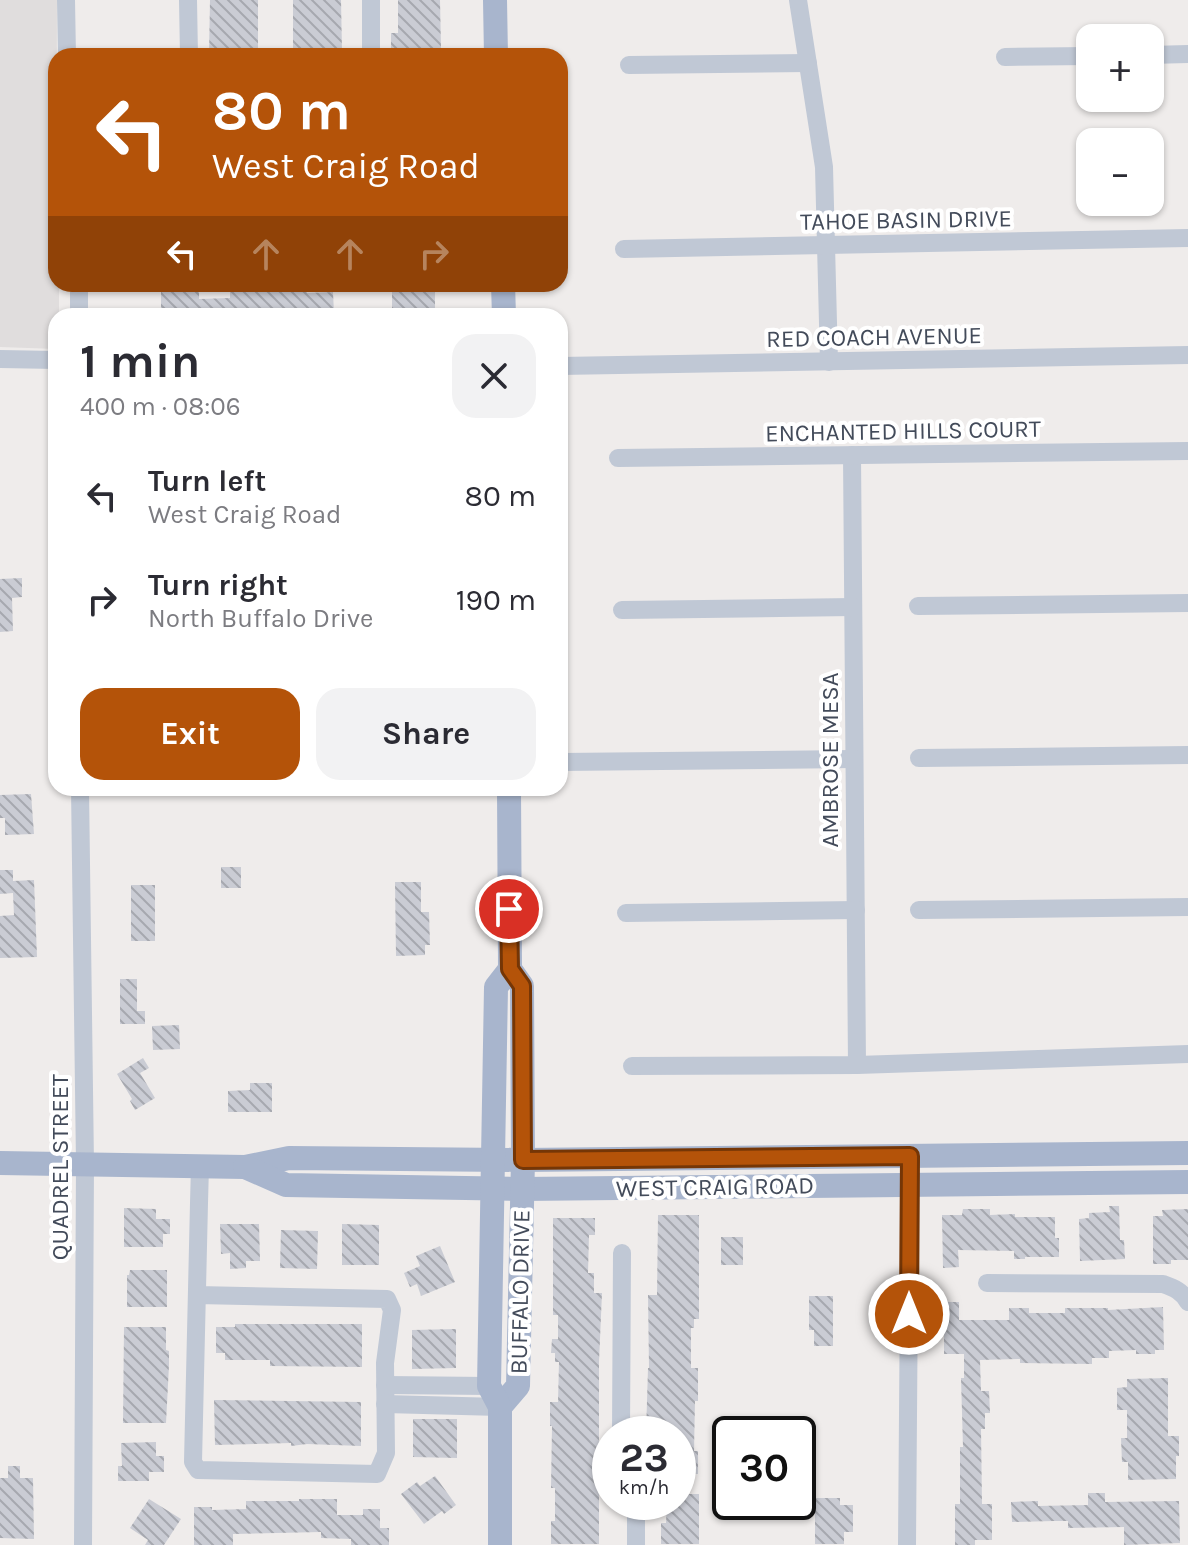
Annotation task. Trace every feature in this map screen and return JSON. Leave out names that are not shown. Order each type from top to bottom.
[{"type":"main road","points":[[495,0],[496,48]]},
{"type":"main road","points":[[509,796],[510,969]]},
{"type":"main road","name":"BUFFALO DRIVE","points":[[510,969],[522,986],[523,1160],[518,1386],[494,1397],[496,987],[510,969]]},
{"type":"main road","name":"WEST CRAIG ROAD","points":[[0,1163],[245,1167],[289,1158],[523,1160],[1188,1153]]},
{"type":"main road","name":"WEST CRAIG ROAD","points":[[245,1167],[286,1185],[522,1189],[1188,1182]]},
{"type":"main road","points":[[494,1397],[500,1545]]},
{"type":"street","points":[[66,0],[67,48]]},
{"type":"street","points":[[76,0],[77,48]]},
{"type":"street","points":[[188,0],[189,48]]},
{"type":"street","points":[[371,0],[371,48]]},
{"type":"street","points":[[798,0],[824,167],[829,362]]},
{"type":"street","points":[[1164,55],[1188,54]]},
{"type":"street","points":[[1005,57],[1076,56]]},
{"type":"street","points":[[629,65],[808,63]]},
{"type":"street","name":"TAHOE BASIN DRIVE","points":[[624,249],[1188,238]]},
{"type":"street","name":"RED COACH AVENUE","points":[[568,366],[1188,355]]},
{"type":"street","points":[[0,359],[48,360]]},
{"type":"street","name":"ENCHANTED HILLS COURT","points":[[618,458],[1188,451]]},
{"type":"street","name":"AMBROSE MESA","points":[[852,455],[857,1065]]},
{"type":"street","points":[[918,606],[1188,603]]},
{"type":"street","points":[[622,610],[853,607]]},
{"type":"street","points":[[919,758],[1188,755]]},
{"type":"street","points":[[568,762],[854,759]]},
{"type":"street","name":"QUADREL STREET","points":[[80,796],[85,1164],[83,1545]]},
{"type":"street","points":[[919,910],[1188,907]]},
{"type":"street","points":[[626,913],[856,910]]},
{"type":"street","points":[[632,1066],[857,1065],[1188,1054]]},
{"type":"street","points":[[907,1545],[910,1156]]},
{"type":"street","points":[[197,1295],[387,1299],[392,1310],[385,1363],[386,1453],[377,1474],[198,1470],[193,1462],[200,1166]]},
{"type":"street","points":[[621,1416],[622,1253]]},
{"type":"street","points":[[987,1283],[1163,1284],[1177,1289],[1188,1302]]},
{"type":"street","points":[[385,1385],[494,1397]]},
{"type":"street","points":[[385,1404],[494,1397]]},
{"type":"street","points":[[636,1520],[636,1545]]},
{"type":"shaded area","points":[[0,0],[57,0],[57,48],[48,48],[48,292],[59,292],[59,308],[48,308],[48,349],[0,347]]},
{"type":"building","points":[[210,0],[258,0],[258,48],[209,48]]},
{"type":"building","points":[[293,0],[341,0],[342,48],[293,48]]},
{"type":"building","points":[[398,0],[440,0],[441,48],[391,48],[391,33],[398,33]]},
{"type":"building","points":[[161,292],[199,292],[199,299],[230,298],[230,292],[333,292],[334,308],[161,308]]},
{"type":"building","points":[[392,292],[435,292],[435,308],[392,308]]},
{"type":"building","points":[[22,578],[22,597],[12,598],[13,631],[0,632],[0,579]]},
{"type":"building","points":[[31,794],[34,834],[5,835],[5,818],[0,818],[0,795]]},
{"type":"building","points":[[221,867],[241,867],[241,888],[221,888]]},
{"type":"building","points":[[0,870],[13,870],[13,881],[34,880],[37,957],[0,958],[0,916],[14,915],[13,893],[0,894]]},
{"type":"building","points":[[395,882],[421,882],[421,912],[429,912],[430,945],[425,945],[425,955],[396,956]]},
{"type":"building","points":[[131,885],[155,885],[155,941],[131,941]]},
{"type":"building","points":[[120,979],[137,979],[137,1011],[145,1011],[145,1024],[120,1024]]},
{"type":"building","points":[[179,1025],[180,1049],[153,1050],[152,1026]]},
{"type":"building","points":[[143,1058],[149,1068],[140,1073],[155,1098],[135,1110],[117,1074]]},
{"type":"building","points":[[250,1083],[272,1083],[272,1112],[228,1112],[228,1091],[250,1090]]},
{"type":"building","points":[[1109,1206],[1119,1206],[1120,1240],[1124,1240],[1125,1259],[1080,1261],[1079,1219],[1089,1218],[1089,1213],[1110,1212]]},
{"type":"building","points":[[124,1208],[156,1209],[156,1219],[170,1219],[170,1234],[163,1234],[163,1247],[124,1247]]},
{"type":"building","points":[[963,1209],[990,1209],[990,1215],[1055,1217],[1059,1257],[1014,1259],[1014,1251],[958,1250],[959,1267],[943,1268],[942,1215],[962,1215]]},
{"type":"building","points":[[1188,1209],[1188,1260],[1153,1264],[1153,1216],[1163,1216],[1162,1210]]},
{"type":"building","points":[[658,1215],[699,1215],[699,1319],[694,1319],[694,1328],[691,1328],[691,1368],[698,1368],[695,1416],[647,1416],[648,1295],[657,1295]]},
{"type":"building","points":[[553,1218],[595,1218],[595,1235],[589,1235],[588,1273],[594,1273],[594,1293],[602,1293],[599,1416],[592,1416],[592,1520],[599,1520],[599,1544],[551,1544],[555,1488],[551,1488],[550,1402],[558,1402],[559,1362],[555,1362],[555,1353],[551,1353],[552,1339],[558,1339],[558,1315],[553,1315]]},
{"type":"building","points":[[220,1224],[259,1224],[260,1261],[246,1261],[246,1268],[230,1269],[230,1253],[221,1254]]},
{"type":"building","points":[[342,1224],[379,1225],[379,1265],[342,1265]]},
{"type":"building","points":[[281,1230],[318,1231],[317,1269],[280,1268]]},
{"type":"building","points":[[721,1237],[743,1237],[743,1265],[721,1265]]},
{"type":"building","points":[[440,1246],[455,1282],[421,1296],[417,1284],[410,1287],[404,1273],[420,1266],[416,1256]]},
{"type":"building","points":[[130,1270],[167,1270],[167,1307],[127,1307],[127,1275]]},
{"type":"building","points":[[809,1296],[833,1296],[833,1346],[814,1346],[814,1330],[809,1330]]},
{"type":"building","points":[[944,1302],[959,1302],[959,1320],[1009,1320],[1009,1308],[1029,1308],[1029,1313],[1065,1313],[1065,1308],[1108,1310],[1163,1307],[1164,1350],[1155,1350],[1155,1354],[1136,1354],[1136,1350],[1109,1351],[1109,1358],[1092,1358],[1092,1364],[1020,1363],[1020,1359],[980,1360],[981,1391],[989,1391],[990,1413],[985,1413],[985,1429],[981,1429],[982,1504],[992,1504],[992,1540],[975,1540],[975,1545],[955,1545],[955,1504],[960,1504],[960,1447],[963,1447],[961,1378],[964,1378],[964,1354],[944,1354]]},
{"type":"building","points":[[235,1324],[362,1324],[362,1367],[270,1366],[270,1360],[225,1360],[225,1353],[216,1353],[216,1327],[235,1327]]},
{"type":"building","points":[[124,1327],[166,1327],[169,1365],[166,1423],[123,1423]]},
{"type":"building","points":[[456,1329],[456,1368],[412,1369],[412,1330]]},
{"type":"building","points":[[1168,1378],[1168,1436],[1179,1436],[1176,1479],[1128,1480],[1128,1462],[1122,1462],[1121,1438],[1127,1438],[1127,1410],[1117,1410],[1117,1388],[1127,1387],[1127,1379]]},
{"type":"building","points":[[214,1400],[361,1402],[361,1446],[291,1446],[291,1443],[215,1445]]},
{"type":"building","points":[[413,1419],[457,1419],[457,1458],[413,1457]]},
{"type":"building","points":[[156,1442],[156,1456],[164,1456],[164,1472],[149,1472],[149,1481],[118,1481],[118,1466],[122,1466],[121,1443]]},
{"type":"building","points":[[696,1451],[698,1451],[696,1474]]},
{"type":"building","points":[[8,1466],[20,1466],[20,1478],[33,1478],[34,1539],[0,1538],[0,1478],[8,1478]]},
{"type":"building","points":[[435,1476],[456,1505],[424,1524],[401,1494],[417,1482],[420,1486]]},
{"type":"building","points":[[1088,1493],[1105,1493],[1105,1502],[1179,1501],[1180,1543],[1124,1545],[1124,1527],[1068,1528],[1068,1521],[1012,1522],[1011,1502],[1038,1501],[1038,1506],[1088,1505]]},
{"type":"building","points":[[696,1494],[699,1494],[699,1544],[661,1544],[661,1523],[666,1523],[666,1520],[696,1520]]},
{"type":"building","points":[[816,1498],[840,1498],[840,1505],[853,1505],[853,1532],[844,1532],[844,1544],[815,1544]]},
{"type":"building","points":[[149,1499],[181,1519],[164,1545],[145,1545],[148,1540],[130,1528]]},
{"type":"building","points":[[337,1499],[337,1515],[363,1515],[363,1509],[380,1509],[380,1528],[389,1528],[389,1545],[351,1545],[351,1539],[321,1538],[321,1532],[233,1534],[233,1545],[194,1545],[194,1507],[246,1509],[246,1501]]},
{"type":"route","points":[[509,909],[510,969],[522,986],[523,1160],[910,1156],[909,1314]]}]
